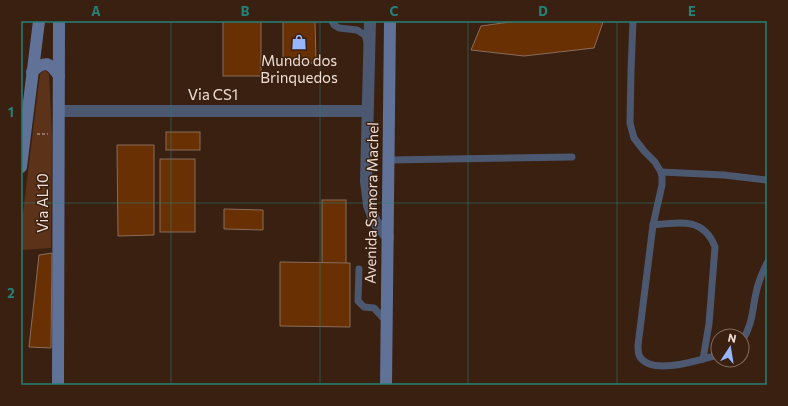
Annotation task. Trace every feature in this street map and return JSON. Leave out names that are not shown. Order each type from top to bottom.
[{"type":"street","points":[[21,167],[38,21]]},
{"type":"street","name":"Via AL10","points":[[58,385],[60,111],[59,21]]},
{"type":"street","points":[[370,21],[368,45],[366,181],[369,205],[375,222],[388,237]]},
{"type":"street","name":"Avenida Samora Machel","points":[[386,385],[390,21]]},
{"type":"street","points":[[32,72],[39,66],[45,64],[54,68],[60,76]]},
{"type":"street","name":"Via CS1","points":[[60,111],[367,111]]},
{"type":"lane","points":[[332,21],[334,25],[339,28],[357,30],[365,35],[368,45]]},
{"type":"lane","points":[[633,21],[630,123],[634,138],[644,151],[656,162],[661,172],[662,185],[653,225],[638,354],[646,363],[657,366],[668,366],[710,357]]},
{"type":"lane","points":[[389,160],[572,157]]},
{"type":"lane","points":[[661,172],[724,174],[767,180]]},
{"type":"lane","points":[[653,225],[678,222],[697,226],[705,230],[711,236],[715,247],[709,324],[703,359]]},
{"type":"lane","points":[[749,328],[754,313],[760,277],[767,263]]},
{"type":"lane","points":[[358,269],[358,301],[364,307],[374,308],[387,322]]},
{"type":"path","points":[[24,137],[59,134]]},
{"type":"shaded area","points":[[45,70],[49,74],[52,135],[51,248],[21,250],[21,229],[40,74]]},
{"type":"building","points":[[223,21],[261,21],[261,76],[223,76]]},
{"type":"building","name":"Mundo dos Brinquedos","points":[[283,21],[315,21],[316,63],[283,63]]},
{"type":"building","points":[[517,21],[603,22],[594,48],[524,56],[471,50],[481,26]]},
{"type":"building","points":[[166,132],[200,132],[200,150],[166,150]]},
{"type":"building","points":[[117,145],[154,145],[154,235],[118,236]]},
{"type":"building","points":[[160,159],[195,159],[195,232],[160,232]]},
{"type":"building","points":[[322,200],[346,200],[346,265],[322,265]]},
{"type":"building","points":[[224,209],[263,210],[263,230],[224,229]]},
{"type":"building","points":[[52,253],[51,348],[29,347],[39,255]]},
{"type":"building","points":[[280,262],[350,263],[350,327],[280,326]]},
{"type":"place","name":"Mundo dos Brinquedos","points":[[299,42]]}]
